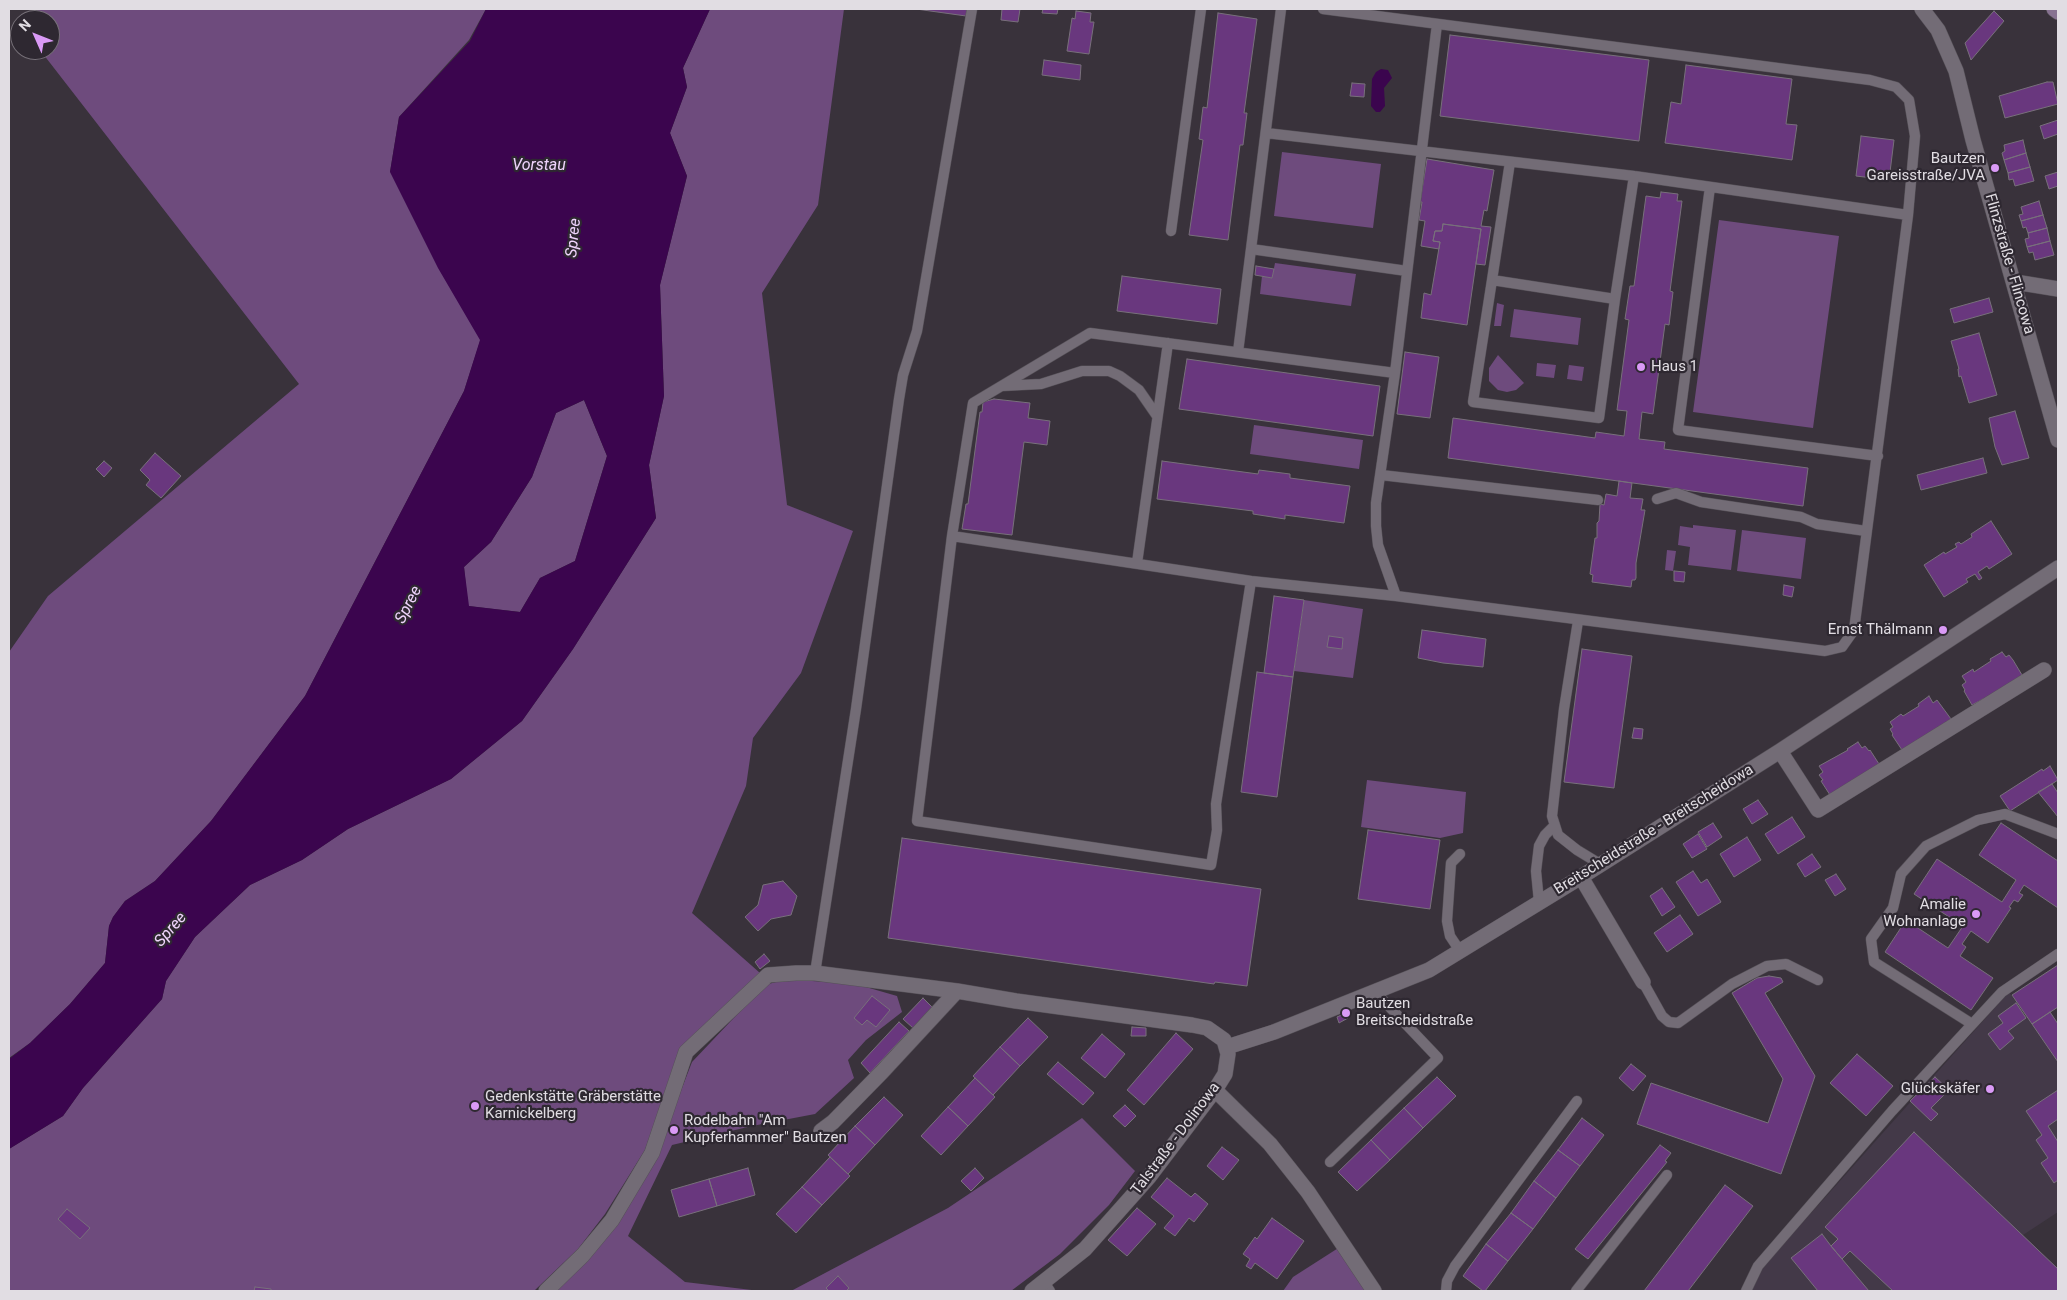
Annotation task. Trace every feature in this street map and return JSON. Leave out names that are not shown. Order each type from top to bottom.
[{"type":"street","name":"Flinzstraße - Flincowa","points":[[1922,9],[1938,30],[1956,71],[1973,140],[2015,282],[2058,440]]},
{"type":"street","points":[[2054,9],[2058,12]]},
{"type":"street","points":[[2015,282],[2058,289]]},
{"type":"street","name":"Breitscheidstraße - Breitscheidowa","points":[[1227,1047],[1274,1032],[1376,989],[1429,970],[1581,877],[1780,751],[2058,568]]},
{"type":"street","points":[[1780,751],[1818,810],[2044,670]]},
{"type":"street","points":[[1581,877],[1643,982]]},
{"type":"street","points":[[546,1291],[583,1255],[612,1220],[652,1153],[686,1052],[768,975],[796,972],[815,973],[957,991],[1192,1025],[1207,1028],[1217,1034],[1224,1040],[1227,1047]]},
{"type":"street","points":[[821,1131],[833,1122],[881,1073],[957,991]]},
{"type":"street","name":"Talstraße - Dolinowa","points":[[1042,1288],[1085,1249],[1149,1177],[1225,1074],[1227,1047]]},
{"type":"street","points":[[1215,1090],[1270,1144],[1308,1192],[1374,1291]]},
{"type":"lane","points":[[815,973],[856,709],[899,399],[903,375],[917,331],[972,9]]},
{"type":"lane","points":[[1171,231],[1201,9]]},
{"type":"lane","points":[[1238,352],[1281,9]]},
{"type":"lane","points":[[952,536],[1251,581],[1396,596],[1825,651],[1842,647],[1854,630],[1908,215],[1915,136],[1909,100],[1896,88],[1870,80],[1323,9]]},
{"type":"lane","points":[[1396,596],[1378,545],[1376,503],[1395,373],[1437,24]]},
{"type":"lane","points":[[1266,133],[1634,176],[1908,215]]},
{"type":"lane","points":[[1510,162],[1473,402],[1599,418],[1634,176]]},
{"type":"lane","points":[[1710,187],[1678,430],[1878,456]]},
{"type":"lane","points":[[1251,249],[1407,271]]},
{"type":"lane","points":[[1492,280],[1615,299]]},
{"type":"lane","points":[[1251,581],[1216,804],[1217,830],[1210,865],[917,821],[952,536],[973,403],[1090,333],[1395,373]]},
{"type":"lane","points":[[1137,563],[1168,343]]},
{"type":"lane","points":[[1002,386],[1041,384],[1082,370],[1109,371],[1120,376],[1139,390],[1157,416]]},
{"type":"lane","points":[[1381,475],[1598,500]]},
{"type":"lane","points":[[1657,499],[1676,494],[1701,502],[1801,517],[1817,524],[1866,531]]},
{"type":"lane","points":[[1578,620],[1555,780],[1552,816],[1558,835],[1577,850],[1600,864]]},
{"type":"lane","points":[[1972,1024],[1874,962],[1871,939],[1893,908],[1901,874],[1926,846],[1978,820],[2004,814],[2058,834]]},
{"type":"lane","points":[[1539,902],[1536,871],[1539,846],[1545,835],[1554,826]]},
{"type":"lane","points":[[1460,854],[1451,863],[1447,921],[1450,936],[1460,951]]},
{"type":"lane","points":[[1746,1291],[1758,1266],[1892,1111],[1972,1024],[2002,992],[2058,954]]},
{"type":"lane","points":[[1643,982],[1662,1016],[1669,1022],[1678,1023],[1732,984],[1766,966],[1786,964],[1818,980]]},
{"type":"lane","points":[[1330,1162],[1438,1058],[1382,999],[1376,989]]},
{"type":"lane","points":[[1446,1291],[1447,1281],[1455,1266],[1577,1101]]},
{"type":"lane","points":[[1576,1291],[1667,1175]]},
{"type":"shaded area","points":[[486,9],[469,40],[399,117],[390,172],[543,146],[464,391],[305,696],[211,821],[155,881],[125,901],[113,917],[109,926],[105,963],[70,1004],[30,1043],[9,1058],[9,652],[48,596],[299,384],[48,60],[60,60],[60,10],[37,10]]},
{"type":"shaded area","points":[[710,9],[844,9],[818,205],[762,293],[787,505],[853,531],[801,673],[753,738],[746,786],[692,913],[760,973],[680,1049],[645,1150],[605,1214],[578,1249],[534,1291],[9,1291],[9,1149],[63,1116],[83,1088],[162,999],[166,981],[195,937],[250,885],[302,860],[348,829],[451,779],[522,721],[573,649],[656,518],[649,465],[664,396],[660,285],[687,176],[670,133],[687,87],[683,68]]},
{"type":"shaded area","points":[[1282,152],[1381,164],[1373,228],[1274,216]]},
{"type":"shaded area","points":[[1719,220],[1839,236],[1813,428],[1693,412]]},
{"type":"shaded area","points":[[1275,263],[1356,274],[1351,306],[1260,294],[1262,276],[1272,278]]},
{"type":"shaded area","points":[[1497,303],[1504,305],[1501,326],[1494,326]]},
{"type":"shaded area","points":[[1514,309],[1581,318],[1578,345],[1510,337]]},
{"type":"shaded area","points":[[1498,355],[1524,383],[1516,390],[1507,392],[1498,390],[1489,381],[1489,368]]},
{"type":"shaded area","points":[[1537,363],[1556,365],[1554,378],[1536,376]]},
{"type":"shaded area","points":[[1569,365],[1584,367],[1582,381],[1567,379]]},
{"type":"shaded area","points":[[584,400],[607,456],[575,561],[540,578],[520,612],[468,606],[464,567],[491,542],[532,477],[556,413]]},
{"type":"shaded area","points":[[1254,425],[1363,440],[1359,469],[1250,454]]},
{"type":"shaded area","points":[[1693,525],[1736,530],[1731,570],[1688,565],[1690,547],[1678,545],[1680,526],[1693,528]]},
{"type":"shaded area","points":[[1742,530],[1806,538],[1801,579],[1737,571]]},
{"type":"shaded area","points":[[1667,550],[1676,551],[1673,571],[1665,570]]},
{"type":"shaded area","points":[[1304,600],[1363,609],[1353,678],[1294,671]]},
{"type":"shaded area","points":[[1367,780],[1466,792],[1463,833],[1440,838],[1361,827]]},
{"type":"shaded area","points":[[794,977],[812,981],[852,983],[897,996],[902,1012],[866,1040],[848,1060],[854,1078],[815,1114],[752,1126],[672,1145],[628,1236],[685,1282],[760,1291],[551,1291],[656,1155],[692,1062],[765,985]]},
{"type":"shaded area","points":[[2009,992],[2058,1062],[2058,1212],[2023,1235],[2058,1269],[2058,1291],[1739,1291],[1762,1268]]},
{"type":"shaded area","points":[[1082,1118],[1135,1171],[1109,1205],[1060,1254],[1011,1291],[791,1291],[948,1208]]},
{"type":"shaded area","points":[[1343,1245],[1374,1291],[1283,1291],[1293,1277]]},
{"type":"water","name":"Vorstau","points":[[486,9],[710,9],[683,68],[687,87],[670,133],[687,176],[660,285],[664,396],[649,465],[656,518],[573,649],[522,721],[451,779],[348,829],[302,860],[250,885],[195,937],[166,981],[162,999],[83,1088],[63,1116],[9,1149],[9,1059],[30,1043],[70,1004],[105,963],[109,926],[113,917],[125,901],[155,881],[211,821],[305,696],[464,391],[480,340],[438,268],[390,172],[399,117],[470,41]],"holes":[[[584,400],[607,456],[575,561],[540,578],[520,612],[469,606],[464,567],[491,542],[532,477],[556,413]]]},
{"type":"water","points":[[1381,69],[1388,70],[1392,78],[1384,88],[1385,106],[1380,112],[1376,112],[1371,106],[1372,79],[1376,72]]},
{"type":"building","points":[[916,9],[967,9],[966,16]]},
{"type":"building","points":[[1002,9],[1020,9],[1018,22],[1001,20]]},
{"type":"building","points":[[1043,9],[1058,9],[1057,14],[1042,13]]},
{"type":"building","points":[[1076,11],[1091,13],[1090,22],[1094,22],[1089,54],[1067,51],[1072,18],[1075,19]]},
{"type":"building","points":[[1994,11],[2004,21],[1971,60],[1965,43]]},
{"type":"building","points":[[1218,13],[1257,19],[1244,113],[1247,113],[1243,145],[1240,145],[1228,240],[1189,235],[1203,140],[1199,139],[1203,107],[1207,108]]},
{"type":"building","points":[[1450,35],[1649,60],[1639,141],[1440,116]]},
{"type":"building","points":[[1044,60],[1081,65],[1080,80],[1042,75]]},
{"type":"building","points":[[1686,65],[1792,79],[1786,124],[1797,125],[1792,160],[1665,143],[1671,102],[1681,104]]},
{"type":"building","points":[[2047,82],[2053,82],[2058,104],[2005,118],[1999,96]]},
{"type":"building","points":[[1352,83],[1365,84],[1364,97],[1350,96]]},
{"type":"building","points":[[2058,120],[2058,134],[2044,139],[2040,126]]},
{"type":"building","points":[[1861,136],[1894,140],[1889,180],[1856,176]]},
{"type":"building","points":[[2023,140],[2026,153],[2004,160],[2002,153],[2005,151],[2004,145]]},
{"type":"building","points":[[2026,153],[2030,167],[2008,173],[2004,160]]},
{"type":"building","points":[[1427,159],[1494,170],[1487,211],[1484,210],[1481,226],[1491,227],[1485,265],[1476,264],[1481,229],[1443,224],[1442,231],[1435,231],[1433,241],[1440,242],[1439,249],[1421,246],[1425,221],[1419,220],[1422,202],[1420,202]]},
{"type":"building","points":[[2030,167],[2034,181],[2015,186],[2013,179],[2009,180],[2008,173]]},
{"type":"building","points":[[2058,172],[2058,186],[2049,189],[2045,176]]},
{"type":"building","name":"Haus 1","points":[[1661,192],[1678,194],[1677,201],[1682,201],[1670,291],[1673,292],[1669,325],[1665,324],[1653,414],[1642,412],[1639,439],[1665,442],[1664,449],[1808,468],[1803,506],[1448,458],[1453,418],[1595,438],[1596,432],[1624,436],[1627,411],[1617,410],[1629,320],[1625,319],[1630,286],[1634,286],[1646,196],[1660,198]]},
{"type":"building","points":[[2039,201],[2043,215],[2021,221],[2019,215],[2023,214],[2021,207]]},
{"type":"building","points":[[2043,215],[2047,228],[2028,233],[2026,227],[2023,228],[2021,221]]},
{"type":"building","points":[[1443,224],[1481,229],[1467,325],[1421,318],[1424,293],[1431,295],[1440,242],[1433,241],[1435,231],[1442,231]]},
{"type":"building","points":[[2047,228],[2050,241],[2027,247],[2025,239],[2029,238],[2028,233]]},
{"type":"building","points":[[2050,241],[2054,255],[2035,260],[2033,252],[2029,253],[2027,247]]},
{"type":"building","points":[[1256,266],[1274,269],[1272,278],[1255,275]]},
{"type":"building","points":[[1122,276],[1221,289],[1217,324],[1117,311]]},
{"type":"building","points":[[1989,298],[1993,312],[1954,323],[1950,309]]},
{"type":"building","points":[[1979,333],[1997,395],[1969,403],[1961,376],[1959,377],[1959,369],[1951,341]]},
{"type":"building","points":[[1405,352],[1439,357],[1430,418],[1397,414]]},
{"type":"building","points":[[1187,359],[1380,386],[1373,436],[1179,409]]},
{"type":"building","points":[[994,399],[1030,403],[1028,418],[1050,421],[1047,445],[1024,442],[1012,535],[962,529],[966,504],[968,504],[980,412],[982,412],[983,402]]},
{"type":"building","points":[[2015,411],[2029,458],[2002,465],[1995,447],[1989,418]]},
{"type":"building","points":[[155,453],[181,476],[161,498],[146,485],[150,480],[140,470]]},
{"type":"building","points":[[1983,458],[1987,473],[1921,490],[1917,475]]},
{"type":"building","points":[[104,461],[112,468],[104,477],[96,469]]},
{"type":"building","points":[[1162,461],[1258,474],[1259,470],[1290,474],[1290,478],[1350,486],[1344,523],[1285,515],[1285,519],[1253,514],[1253,511],[1157,499]]},
{"type":"building","points":[[1619,481],[1632,483],[1630,498],[1643,499],[1641,510],[1645,510],[1636,563],[1636,578],[1632,580],[1631,587],[1592,582],[1593,575],[1590,574],[1595,538],[1597,538],[1600,504],[1604,505],[1606,494],[1617,496]]},
{"type":"building","points":[[1991,521],[2012,554],[1989,569],[1987,566],[1978,572],[1982,578],[1979,580],[1975,574],[1966,579],[1968,582],[1944,597],[1924,565],[1944,552],[1945,554],[1957,547],[1955,544],[1959,542],[1961,544],[1972,537],[1971,534]]},
{"type":"building","points":[[1674,571],[1685,572],[1684,582],[1674,581]]},
{"type":"building","points":[[1784,585],[1794,587],[1792,597],[1783,595]]},
{"type":"building","points":[[1274,596],[1304,600],[1293,677],[1264,673]]},
{"type":"building","points":[[1422,630],[1486,639],[1483,667],[1443,663],[1418,658]]},
{"type":"building","points":[[1329,636],[1343,638],[1342,649],[1327,647]]},
{"type":"building","points":[[1582,649],[1632,656],[1614,788],[1564,782]]},
{"type":"building","points":[[2002,652],[2006,657],[2009,655],[2022,675],[1984,700],[1972,705],[1964,691],[1962,685],[1966,682],[1962,676],[1973,669],[1974,672]]},
{"type":"building","points":[[1257,672],[1293,677],[1277,797],[1241,792]]},
{"type":"building","points":[[1929,696],[1933,703],[1937,700],[1951,719],[1902,750],[1892,735],[1890,729],[1893,727],[1890,722],[1901,714],[1903,716],[1919,706],[1918,704]]},
{"type":"building","points":[[1634,728],[1643,729],[1642,739],[1632,738]]},
{"type":"building","points":[[1858,742],[1862,748],[1865,746],[1870,750],[1879,764],[1830,795],[1821,781],[1823,780],[1819,775],[1823,772],[1819,766],[1848,750]]},
{"type":"building","points":[[2050,766],[2058,780],[2010,811],[2000,796],[2042,769],[2043,771]]},
{"type":"building","points":[[2052,784],[2058,793],[2058,817],[2038,792]]},
{"type":"building","points":[[1758,800],[1768,814],[1752,824],[1743,809]]},
{"type":"building","points":[[1792,817],[1805,837],[1778,854],[1765,834]]},
{"type":"building","points":[[1713,823],[1722,837],[1707,847],[1698,832]]},
{"type":"building","name":"Amalie Wohnanlage","points":[[2001,823],[2058,861],[2058,908],[2024,885],[2019,893],[2023,895],[2018,902],[2014,900],[2009,907],[2011,908],[1988,943],[1971,931],[1962,944],[1966,947],[1960,956],[1993,978],[1971,1010],[1885,952],[1906,920],[1948,948],[1963,926],[1914,894],[1937,859],[2002,902],[2016,880],[1979,855]]},
{"type":"building","points":[[1368,830],[1440,840],[1430,909],[1358,899]]},
{"type":"building","points":[[1698,834],[1707,849],[1692,858],[1683,844]]},
{"type":"building","points":[[1747,837],[1761,860],[1734,877],[1720,854]]},
{"type":"building","points":[[902,838],[1261,889],[1247,986],[1215,982],[1214,984],[888,938]]},
{"type":"building","points":[[1812,854],[1821,867],[1805,877],[1797,864]]},
{"type":"building","points":[[1693,871],[1701,883],[1707,879],[1721,902],[1698,916],[1676,882]]},
{"type":"building","points":[[1836,874],[1846,889],[1835,896],[1825,880]]},
{"type":"building","points":[[783,881],[797,896],[791,915],[771,919],[758,931],[745,917],[758,905],[763,885]]},
{"type":"building","points":[[1662,888],[1675,907],[1662,916],[1650,896]]},
{"type":"building","points":[[1680,915],[1693,934],[1667,952],[1654,933]]},
{"type":"building","points":[[764,954],[770,961],[760,969],[755,962]]},
{"type":"building","points":[[2058,965],[2058,1007],[2032,1024],[2012,995]]},
{"type":"building","points":[[1769,976],[1781,978],[1783,982],[1765,993],[1815,1076],[1781,1174],[1637,1124],[1651,1083],[1768,1123],[1783,1079],[1732,993],[1757,978]]},
{"type":"building","points":[[872,996],[890,1010],[876,1027],[867,1020],[862,1025],[854,1018]]},
{"type":"building","points":[[923,998],[932,1007],[913,1028],[903,1019]]},
{"type":"building","points":[[2016,1003],[2026,1018],[2008,1031],[2014,1038],[2000,1050],[1988,1034],[2003,1023],[1998,1016]]},
{"type":"building","points":[[2050,1012],[2058,1024],[2058,1062],[2032,1024]]},
{"type":"building","points":[[1346,1013],[1348,1018],[1339,1023],[1337,1017]]},
{"type":"building","points":[[1028,1018],[1048,1037],[1020,1066],[1000,1047]]},
{"type":"building","points":[[899,1022],[909,1031],[870,1073],[861,1063]]},
{"type":"building","points":[[1132,1027],[1146,1028],[1146,1036],[1131,1036]]},
{"type":"building","points":[[1176,1033],[1193,1049],[1144,1105],[1127,1090]]},
{"type":"building","points":[[1102,1034],[1125,1054],[1105,1078],[1081,1058]]},
{"type":"building","points":[[1000,1047],[1020,1066],[993,1095],[973,1076]]},
{"type":"building","points":[[1857,1054],[1893,1086],[1866,1116],[1830,1083]]},
{"type":"building","points":[[1058,1062],[1094,1093],[1083,1105],[1047,1074]]},
{"type":"building","points":[[1631,1064],[1646,1076],[1633,1091],[1619,1078]]},
{"type":"building","points":[[1437,1077],[1456,1096],[1423,1128],[1404,1108]]},
{"type":"building","points":[[1935,1077],[1949,1090],[1931,1108],[1938,1114],[1931,1121],[1910,1101]]},
{"type":"building","points":[[975,1078],[995,1097],[968,1126],[948,1107]]},
{"type":"building","points":[[2058,1090],[2058,1119],[2048,1126],[2058,1142],[2058,1180],[2054,1183],[2041,1163],[2048,1158],[2036,1140],[2042,1135],[2026,1111]]},
{"type":"building","points":[[884,1097],[903,1115],[875,1145],[855,1126]]},
{"type":"building","points":[[1125,1105],[1136,1116],[1125,1127],[1113,1116]]},
{"type":"building","points":[[948,1107],[968,1126],[941,1155],[921,1136]]},
{"type":"building","points":[[1404,1108],[1423,1128],[1390,1160],[1371,1140]]},
{"type":"building","points":[[1582,1118],[1604,1135],[1580,1166],[1558,1150]]},
{"type":"building","points":[[855,1126],[875,1145],[848,1174],[828,1155]]},
{"type":"building","points":[[1914,1132],[2058,1269],[2058,1291],[1893,1291],[1850,1251],[1842,1259],[1831,1246],[1838,1239],[1825,1227]]},
{"type":"building","points":[[1371,1140],[1390,1160],[1357,1191],[1338,1172]]},
{"type":"building","points":[[1660,1145],[1671,1153],[1665,1161],[1667,1162],[1588,1259],[1575,1249]]},
{"type":"building","points":[[1222,1147],[1239,1160],[1223,1180],[1207,1166]]},
{"type":"building","points":[[1558,1150],[1580,1166],[1556,1198],[1534,1181]]},
{"type":"building","points":[[830,1157],[850,1176],[822,1205],[802,1187]]},
{"type":"building","points":[[748,1168],[755,1195],[717,1206],[709,1179]]},
{"type":"building","points":[[975,1168],[984,1178],[971,1191],[961,1181]]},
{"type":"building","points":[[1167,1178],[1191,1197],[1195,1193],[1208,1204],[1194,1222],[1189,1218],[1175,1236],[1164,1228],[1174,1216],[1151,1197]]},
{"type":"building","points":[[709,1179],[717,1206],[679,1217],[671,1190]]},
{"type":"building","points":[[1534,1181],[1556,1198],[1533,1229],[1511,1213]]},
{"type":"building","points":[[1725,1185],[1753,1206],[1688,1291],[1644,1291]]},
{"type":"building","points":[[802,1187],[822,1205],[796,1233],[776,1214]]},
{"type":"building","points":[[1137,1208],[1156,1224],[1127,1256],[1108,1240]]},
{"type":"building","points":[[67,1209],[90,1228],[80,1239],[58,1219]]},
{"type":"building","points":[[1511,1213],[1533,1229],[1508,1261],[1486,1244]]},
{"type":"building","points":[[1272,1218],[1304,1241],[1277,1279],[1255,1263],[1251,1269],[1246,1266],[1250,1259],[1243,1254]]},
{"type":"building","points":[[1822,1234],[1869,1291],[1818,1291],[1791,1258]]},
{"type":"building","points":[[1486,1244],[1508,1261],[1485,1291],[1483,1291],[1463,1276]]},
{"type":"building","points":[[838,1276],[849,1288],[846,1291],[829,1291],[826,1288]]},
{"type":"building","points":[[255,1287],[271,1289],[271,1291],[254,1291]]},
{"type":"place","name":"Bautzen Gareisstraße/JVA","points":[[1995,168]]},
{"type":"place","name":"Haus 1","points":[[1641,367]]},
{"type":"place","name":"Ernst Thälmann","points":[[1943,630]]},
{"type":"place","name":"Amalie Wohnanlage","points":[[1976,914]]},
{"type":"place","name":"Bautzen Breitscheidstraße","points":[[1346,1013]]},
{"type":"place","name":"Glückskäfer","points":[[1990,1089]]},
{"type":"place","name":"Gedenkstätte Gräberstätte Karnickelberg","points":[[475,1106]]},
{"type":"place","name":"Rodelbahn \"Am Kupferhammer\" Bautzen","points":[[674,1130]]},
{"type":"water label","name":"Spree","points":[[574,238]]},
{"type":"water label","name":"Spree","points":[[409,605]]},
{"type":"water label","name":"Spree","points":[[171,930]]}]
